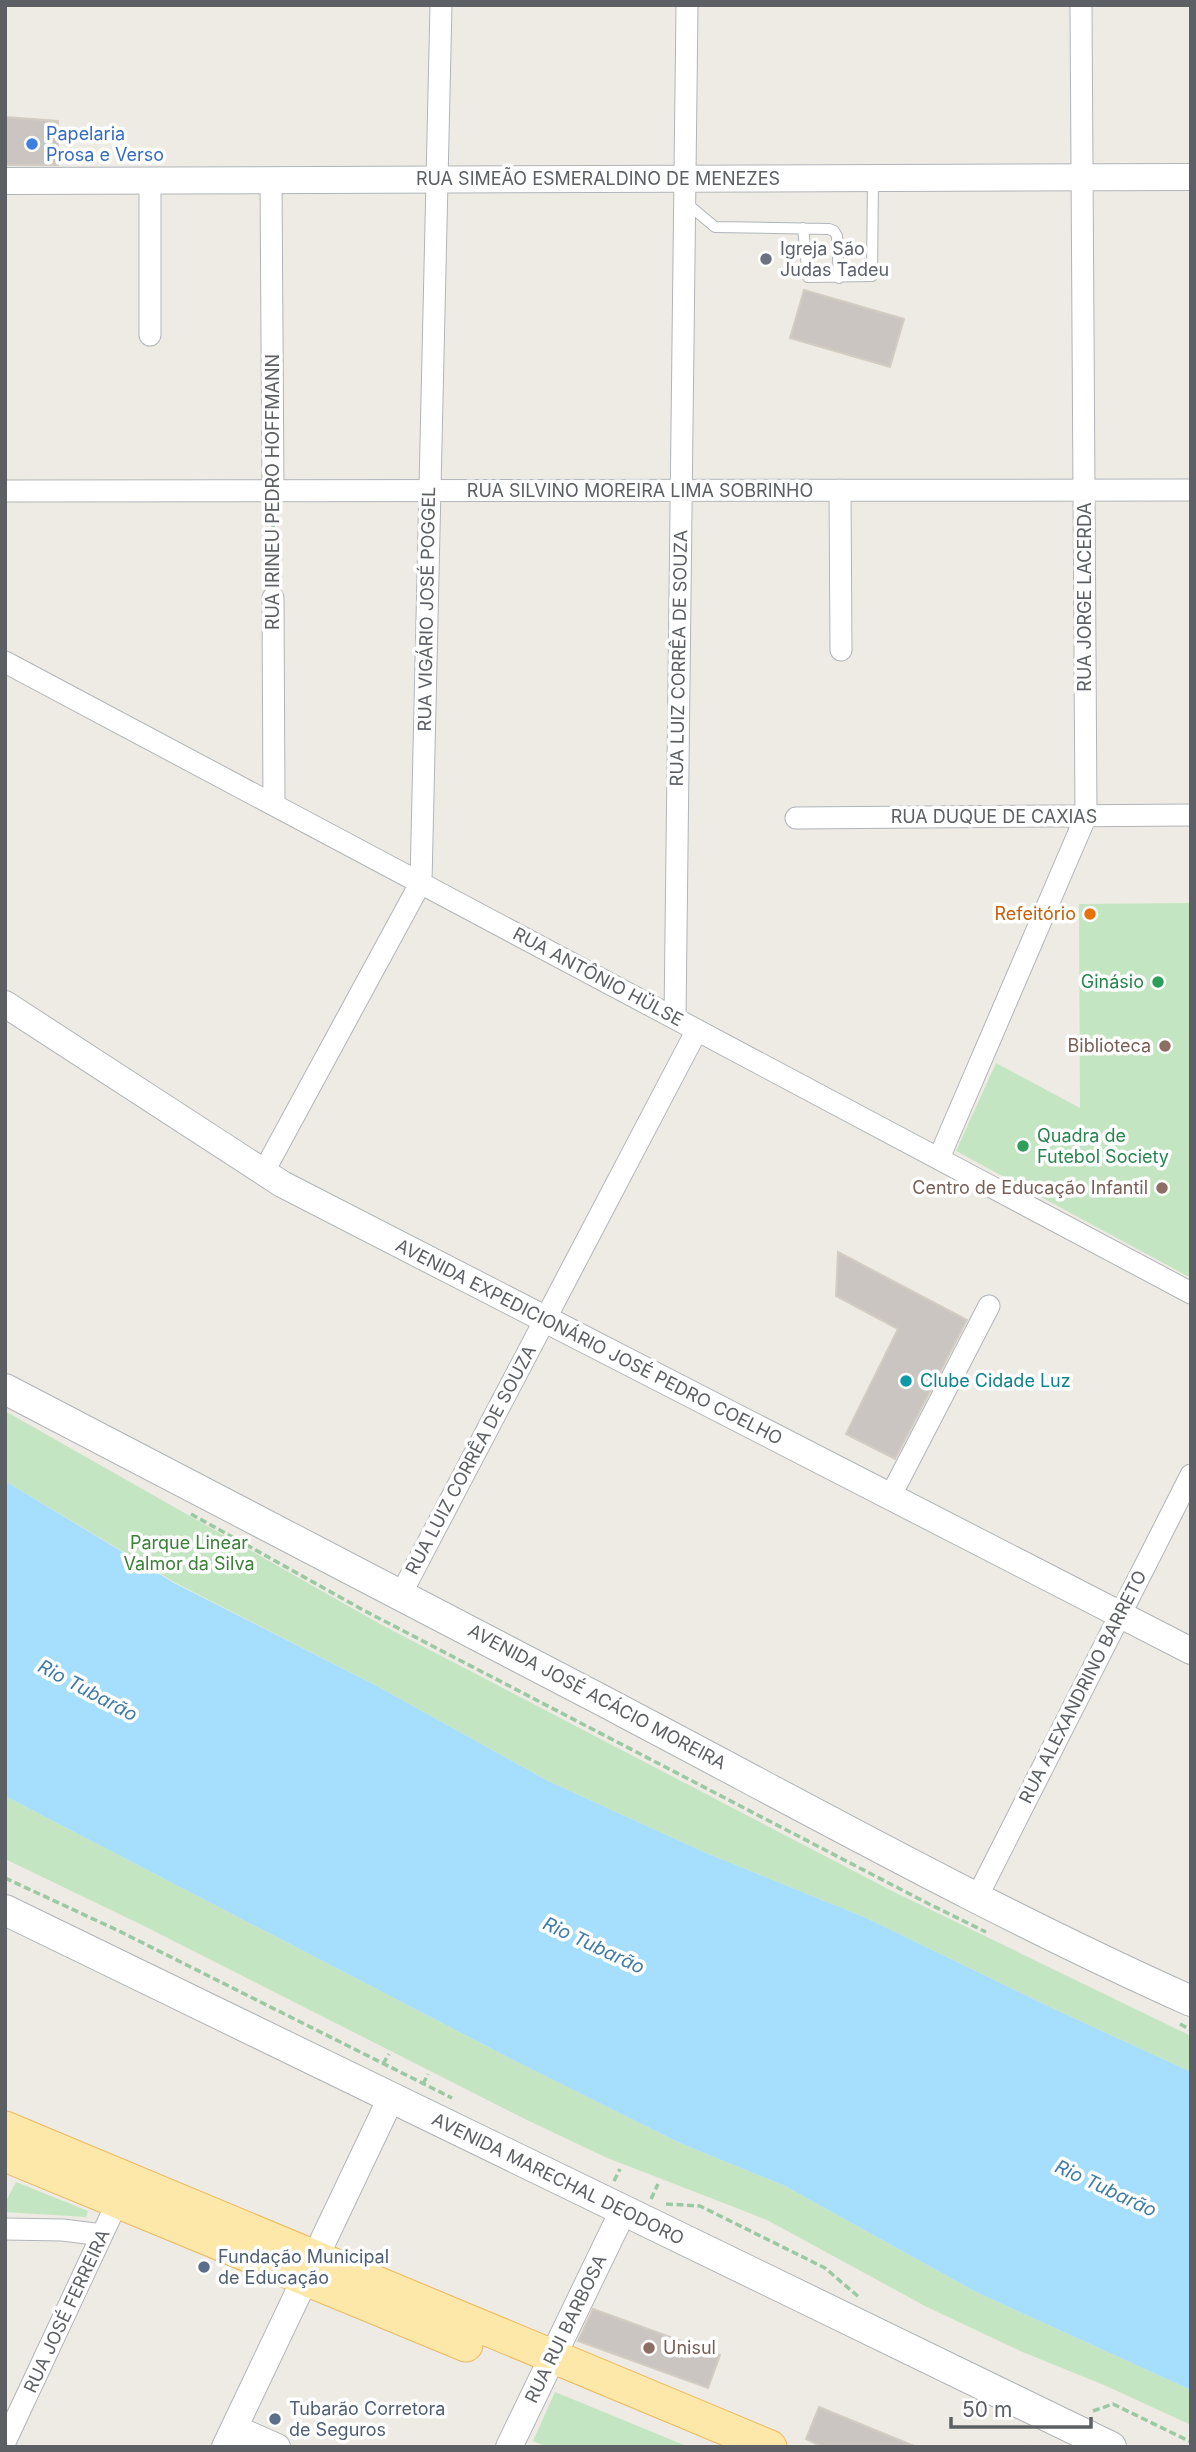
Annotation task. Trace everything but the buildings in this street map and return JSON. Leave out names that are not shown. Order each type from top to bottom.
[{"type":"main road","name":"AVENIDA JOSÉ ACÁCIO MOREIRA","points":[[5,1389],[401,1594],[1184,2012]]},
{"type":"main road","name":"AVENIDA MARECHAL DEODORO","points":[[5,1910],[1111,2447]]},
{"type":"main road","points":[[5,2128],[123,2190],[310,2268],[548,2366],[770,2447]]},
{"type":"main road","points":[[5,2155],[123,2190]]},
{"type":"main road","points":[[548,2366],[713,2447]]},
{"type":"street","name":"RUA VIGÁRIO JOSÉ POGGEL","points":[[263,1173],[421,882],[441,5]]},
{"type":"street","name":"RUA LUIZ CORRÊA DE SOUZA","points":[[675,1018],[687,5]]},
{"type":"street","name":"RUA JORGE LACERDA","points":[[939,1158],[1086,816],[1082,5]]},
{"type":"street","name":"RUA SIMEÃO ESMERALDINO DE MENEZES","points":[[5,181],[437,179],[685,190],[873,178],[1191,177]]},
{"type":"street","points":[[150,180],[150,335]]},
{"type":"street","name":"RUA IRINEU PEDRO HOFFMANN","points":[[271,180],[273,491]]},
{"type":"street","points":[[840,490],[841,650]]},
{"type":"street","name":"RUA SILVINO MOREIRA LIMA SOBRINHO","points":[[5,491],[1191,490]]},
{"type":"street","name":"RUA IRINEU PEDRO HOFFMANN","points":[[273,598],[274,804]]},
{"type":"street","name":"RUA ANTÔNIO HÜLSE","points":[[5,662],[1191,1293]]},
{"type":"street","name":"RUA DUQUE DE CAXIAS","points":[[796,818],[1191,815]]},
{"type":"street","name":"AVENIDA EXPEDICIONÁRIO JOSÉ PEDRO COELHO","points":[[5,1004],[263,1173],[1191,1651]]},
{"type":"street","name":"RUA LUIZ CORRÊA DE SOUZA","points":[[401,1594],[697,1030]]},
{"type":"street","points":[[890,1497],[989,1306]]},
{"type":"street","name":"RUA ALEXANDRINO BARRETO","points":[[976,1899],[1191,1475]]},
{"type":"street","points":[[277,2447],[229,2437],[391,2098]]},
{"type":"street","name":"RUA JOSÉ FERREIRA","points":[[5,2442],[123,2190]]},
{"type":"street","name":"RUA RUI BARBOSA","points":[[509,2447],[623,2211]]},
{"type":"street","points":[[5,2229],[63,2230],[102,2235]]},
{"type":"lane","points":[[803,229],[808,277],[872,276],[873,178]]},
{"type":"lane","points":[[685,190],[715,227],[834,231],[837,236],[839,278]]},
{"type":"path","name":"RUA IRINEU PEDRO HOFFMANN","points":[[273,491],[273,598]]},
{"type":"path","points":[[185,1511],[365,1611],[990,1934]]},
{"type":"path","points":[[5,1878],[117,1930],[458,2101]]},
{"type":"path","points":[[1184,2012],[1191,2029]]},
{"type":"path","points":[[604,2175],[614,2180]]},
{"type":"path","points":[[651,2199],[660,2203],[700,2206],[825,2268],[861,2298]]},
{"type":"path","points":[[1088,2412],[1113,2404],[1191,2442]]},
{"type":"green space","points":[[1191,903],[1191,1278],[956,1151],[996,1063],[1080,1108],[1079,904]]},
{"type":"green space","name":"Parque Linear Valmor da Silva","points":[[5,1411],[380,1624],[894,1892],[1191,2036],[1191,2072],[864,1917],[706,1853],[548,1781],[375,1685],[174,1582],[5,1481]]},
{"type":"green space","points":[[5,1796],[519,2063],[680,2143],[785,2186],[976,2292],[1191,2390],[1191,2425],[1104,2385],[1020,2351],[925,2306],[767,2220],[605,2157],[527,2120],[142,1925],[5,1859]]},
{"type":"green space","points":[[16,2182],[88,2211],[86,2217],[5,2212],[5,2203]]},
{"type":"green space","points":[[555,2392],[689,2447],[547,2447],[533,2441]]},
{"type":"water","name":"Rio Tubarão","points":[[5,1481],[174,1583],[375,1685],[548,1781],[706,1853],[864,1917],[1191,2072],[1191,2390],[976,2292],[785,2186],[680,2143],[519,2063],[5,1796]]},
{"type":"place","name":"Papelaria Prosa e Verso","points":[[32,144]]},
{"type":"place","name":"Igreja São Judas Tadeu","points":[[766,259]]},
{"type":"place","name":"Refeitório","points":[[1090,914]]},
{"type":"place","name":"Ginásio","points":[[1158,982]]},
{"type":"place","name":"Biblioteca","points":[[1165,1046]]},
{"type":"place","name":"Quadra de Futebol Society","points":[[1023,1146]]},
{"type":"place","name":"Centro de Educação Infantil","points":[[1162,1188]]},
{"type":"place","name":"Clube Cidade Luz","points":[[906,1381]]},
{"type":"place","name":"Fundação Municipal de Educação","points":[[204,2267]]},
{"type":"place","name":"Unisul","points":[[649,2348]]},
{"type":"place","name":"Tubarão Corretora de Seguros","points":[[275,2419]]}]
